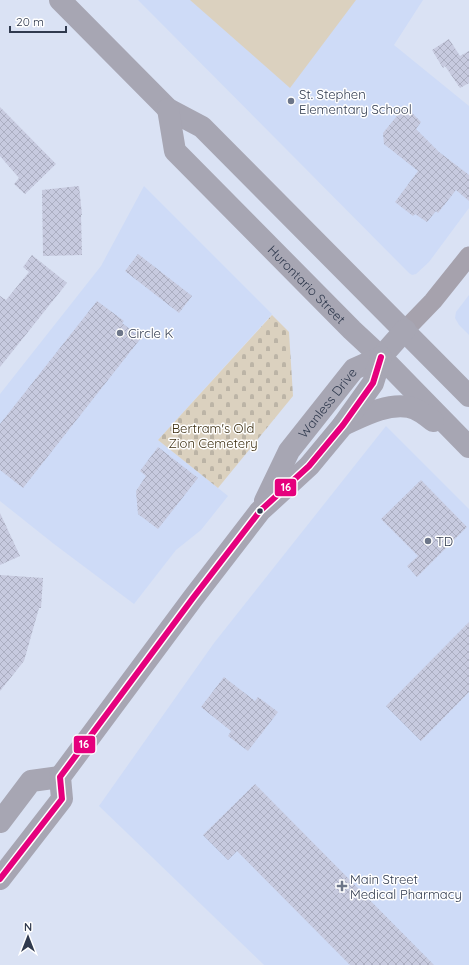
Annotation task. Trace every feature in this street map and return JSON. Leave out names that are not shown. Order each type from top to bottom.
[{"type":"main road","points":[[60,0],[168,109],[202,127],[469,396]]},
{"type":"main road","name":"Hurontario Street","points":[[168,109],[175,151],[352,330],[381,357],[469,449]]},
{"type":"main road","points":[[381,357],[405,330]]},
{"type":"main road","name":"Wanless Drive","points":[[60,777],[193,598],[260,511],[309,466],[343,425],[373,383],[381,357]]},
{"type":"main road","name":"Wanless Drive","points":[[260,511],[289,451],[354,369],[381,357]]},
{"type":"main road","points":[[343,425],[382,409],[394,407],[409,408],[423,413],[469,449]]},
{"type":"main road","points":[[0,822],[31,781],[60,777],[62,799],[0,878]]},
{"type":"street","points":[[405,330],[432,301],[469,256]]},
{"type":"shaded area","points":[[138,0],[423,0],[394,45],[469,106],[469,208],[429,262],[416,274],[412,275],[409,273]]},
{"type":"shaded area","points":[[144,186],[272,314],[158,440],[228,496],[201,530],[176,550],[134,604],[0,501],[0,394],[101,266]]},
{"type":"shaded area","points":[[469,295],[469,335],[459,325],[455,318],[456,312]]},
{"type":"shaded area","points":[[386,426],[469,509],[469,965],[264,965],[99,806],[214,643]]},
{"type":"green space","points":[[190,0],[356,0],[290,88]]},
{"type":"green space","name":"Bertram's Old Zion Cemetery","points":[[272,315],[289,332],[293,396],[218,488],[158,440]]},
{"type":"building","points":[[449,39],[460,56],[469,51],[469,83],[460,88],[445,66],[443,68],[432,50]]},
{"type":"building","points":[[405,106],[421,122],[416,129],[439,152],[469,175],[469,201],[456,190],[438,213],[436,211],[427,222],[415,214],[413,216],[395,202],[418,171],[384,144],[383,133]]},
{"type":"building","points":[[0,107],[56,164],[25,194],[14,184],[19,178],[0,156]]},
{"type":"building","points":[[79,186],[82,215],[82,255],[43,256],[42,190]]},
{"type":"building","points":[[138,254],[192,296],[179,313],[125,271]]},
{"type":"building","points":[[32,255],[67,283],[0,367],[0,296],[6,300],[29,272],[23,267]]},
{"type":"building","points":[[97,301],[124,321],[122,323],[141,338],[23,488],[0,470],[0,424]]},
{"type":"building","points":[[158,447],[198,478],[158,529],[138,514],[136,491],[146,476],[140,471]]},
{"type":"building","name":"TD","points":[[421,480],[467,527],[417,577],[407,566],[418,556],[381,519]]},
{"type":"building","points":[[0,513],[20,556],[0,565]]},
{"type":"building","points":[[0,575],[43,578],[41,608],[39,608],[24,661],[0,691]]},
{"type":"building","points":[[469,622],[469,692],[421,741],[386,706]]},
{"type":"building","points":[[224,677],[255,701],[258,697],[278,712],[248,751],[228,736],[231,731],[201,707]]},
{"type":"building","points":[[255,784],[434,965],[350,965],[237,851],[228,860],[203,835]]},
{"type":"transit line","name":"16","points":[[0,879],[62,799],[60,777],[193,598],[260,511],[309,466],[343,425],[373,383],[381,357]]},
{"type":"place","name":"St. Stephen Elementary School","points":[[291,101]]},
{"type":"place","name":"Circle K","points":[[120,333]]},
{"type":"place","name":"TD","points":[[428,541]]},
{"type":"place","name":"Main Street Medical Pharmacy","points":[[342,886]]}]
